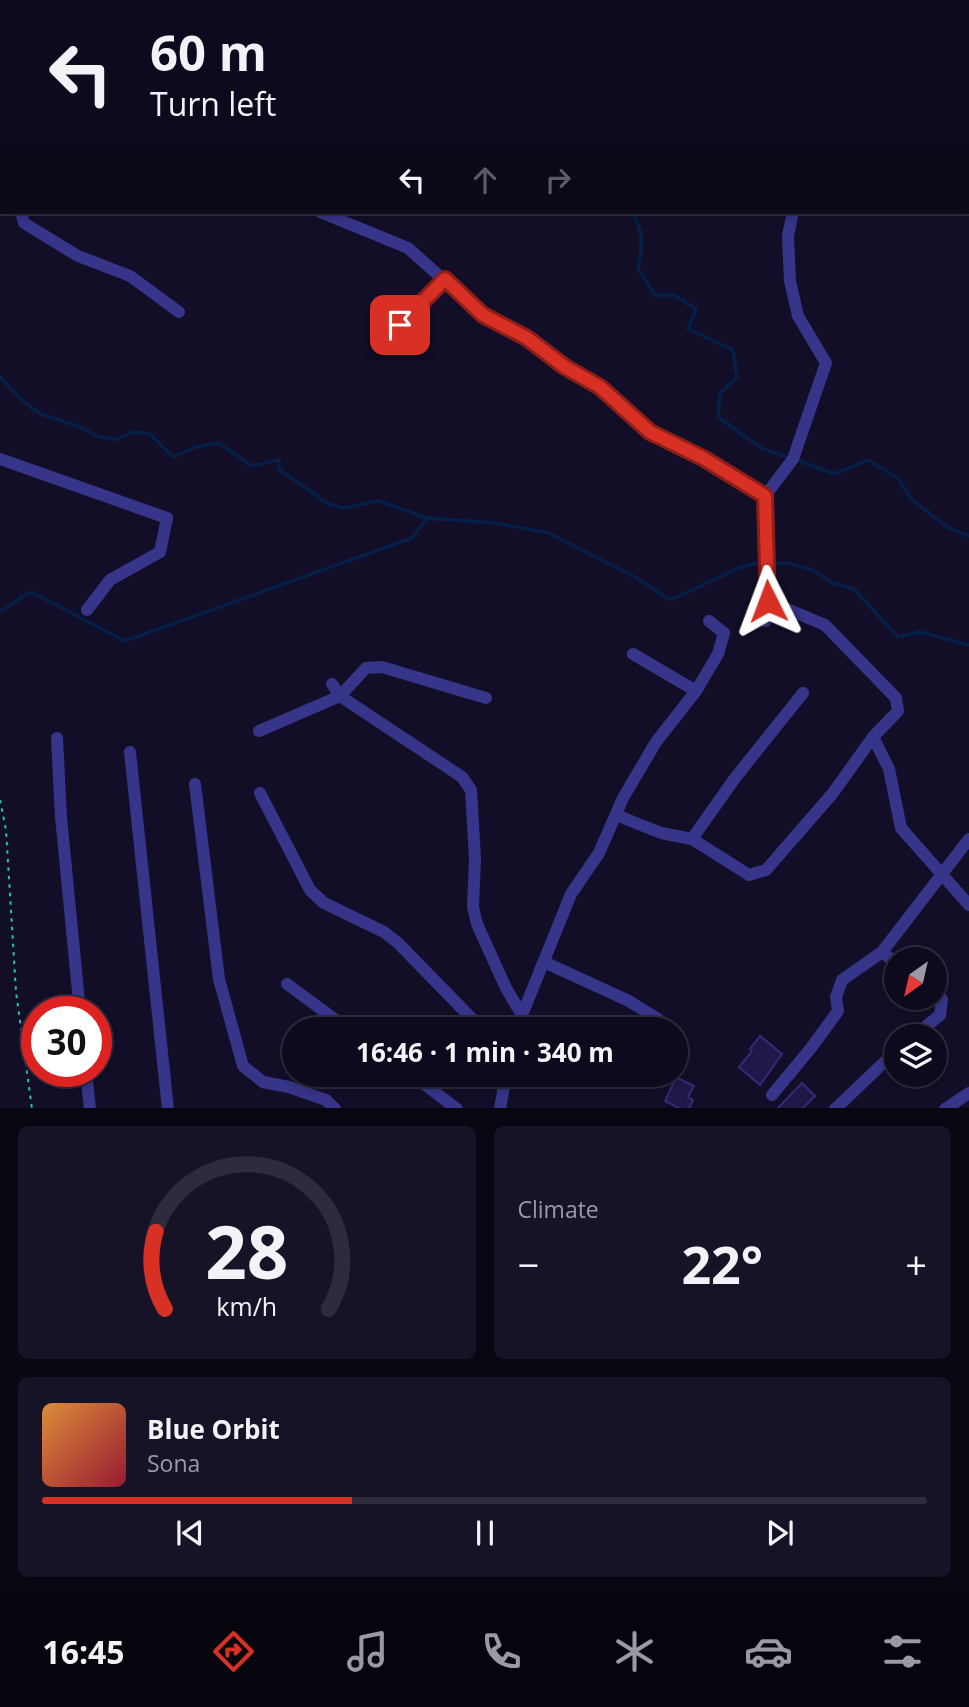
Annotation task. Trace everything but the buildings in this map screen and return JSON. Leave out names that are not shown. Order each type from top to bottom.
[{"type":"street","points":[[22,214],[24,223],[78,256],[130,276],[179,312]]},
{"type":"street","points":[[325,214],[408,248],[483,315],[527,338],[565,367],[600,387],[650,432],[703,458],[765,496]]},
{"type":"street","points":[[766,621],[768,601],[765,496],[793,459],[826,363],[799,316],[790,281],[788,236],[793,214]]},
{"type":"street","points":[[383,339],[416,311],[445,279]]},
{"type":"street","points":[[0,459],[167,518],[160,552],[110,579],[87,610]]},
{"type":"street","points":[[616,815],[661,833],[692,839],[748,875],[766,870],[833,793],[873,737],[898,711],[896,698],[825,625],[768,601]]},
{"type":"street","points":[[523,1015],[571,894],[599,853],[616,815],[656,742],[696,691],[718,654],[724,633],[709,621]]},
{"type":"street","points":[[633,654],[696,691]]},
{"type":"street","points":[[259,731],[340,696],[366,668],[382,667],[486,698]]},
{"type":"street","points":[[332,684],[340,696],[462,778],[471,790],[475,916],[506,988],[523,1015]]},
{"type":"street","points":[[692,839],[735,778],[803,693]]},
{"type":"street","points":[[57,737],[61,817],[78,996]]},
{"type":"street","points":[[873,737],[888,769],[901,828],[969,905]]},
{"type":"street","points":[[130,752],[169,1108]]},
{"type":"street","points":[[195,784],[219,979],[243,1066],[262,1082],[289,1087],[326,1101],[335,1108]]},
{"type":"street","points":[[260,793],[310,890],[324,903],[384,932],[398,943],[470,1017]]},
{"type":"street","points":[[772,1095],[838,1011],[836,997],[842,980],[882,952],[969,839]]},
{"type":"street","points":[[544,962],[629,1001],[655,1017]]},
{"type":"street","points":[[288,985],[332,1017]]},
{"type":"street","points":[[929,1024],[940,1015],[941,1010]]},
{"type":"street","points":[[835,1108],[884,1062]]},
{"type":"street","points":[[88,1087],[90,1108]]},
{"type":"street","points":[[429,1087],[457,1108]]},
{"type":"street","points":[[500,1108],[504,1087]]},
{"type":"street","points":[[945,1108],[969,1094]]},
{"type":"path","points":[[0,796],[6,830],[16,992],[32,1108]]},
{"type":"waterway","points":[[632,214],[640,232],[638,269],[655,295],[674,295],[696,309],[688,329],[733,350],[737,377],[720,393],[718,417],[761,448],[790,458]]},
{"type":"waterway","points":[[0,377],[24,402],[41,414],[81,427],[99,437],[117,439],[134,432],[150,434],[173,457],[196,447],[218,443],[252,466],[279,460],[279,469],[328,504],[343,508],[379,501],[427,518],[495,523],[549,533],[633,576],[671,600],[739,568],[757,563],[787,563],[812,570],[832,583],[854,589],[898,637],[920,632],[969,645]]},
{"type":"waterway","points":[[797,460],[834,474],[868,460],[898,478],[911,499],[947,527],[969,536]]},
{"type":"waterway","points":[[0,611],[31,592],[125,641],[412,538],[427,518]]},
{"type":"route","points":[[400,325],[445,279],[483,315],[527,338],[565,367],[600,387],[650,432],[703,458],[765,496],[768,601]]}]
